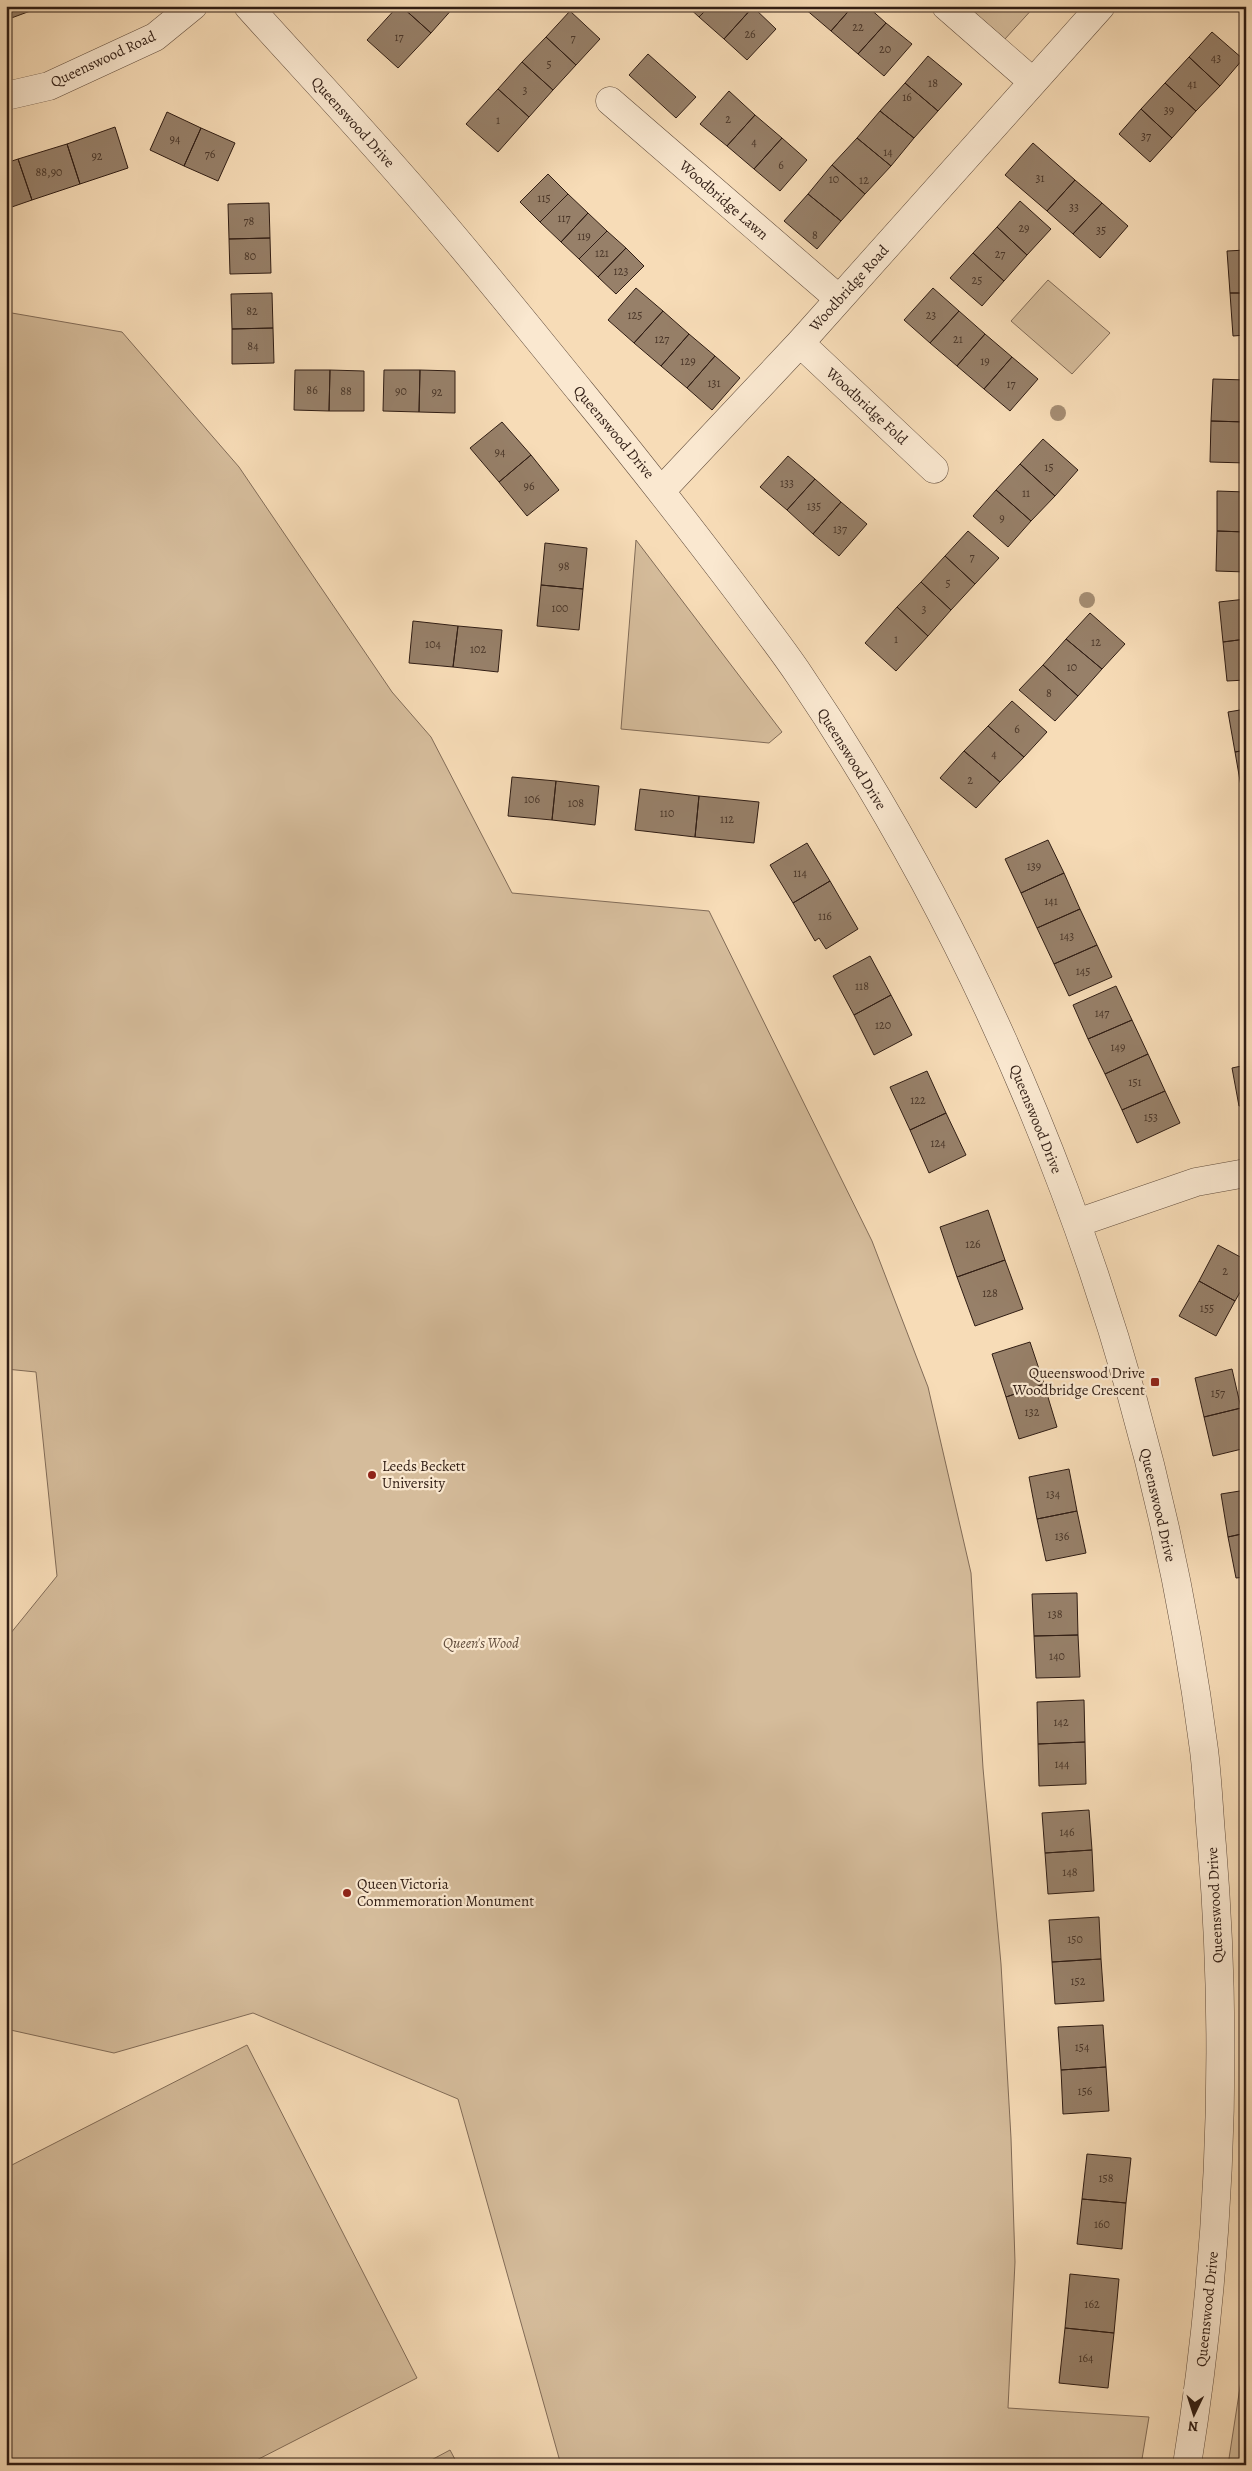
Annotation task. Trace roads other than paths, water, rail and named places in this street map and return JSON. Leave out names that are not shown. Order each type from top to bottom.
[{"type":"street","name":"Queenswood Road","points":[[6,96],[49,86],[155,37],[193,6]]},
{"type":"street","name":"Queenswood Drive","points":[[248,6],[407,181],[662,490],[798,673],[883,807],[915,862],[991,1012],[1046,1140],[1077,1223],[1152,1470],[1181,1603],[1204,1753],[1216,1893],[1221,2070],[1218,2188],[1210,2280],[1200,2376],[1186,2465]]},
{"type":"street","points":[[946,6],[1033,82]]},
{"type":"street","name":"Woodbridge Road","points":[[662,490],[800,343],[1101,6]]},
{"type":"street","name":"Woodbridge Lawn","points":[[610,101],[839,299]]},
{"type":"street","name":"Woodbridge Fold","points":[[800,343],[934,469]]},
{"type":"street","points":[[1077,1223],[1196,1182],[1246,1173]]},
{"type":"place","name":"Queenswood Drive Woodbridge Crescent","points":[[1155,1382]]},
{"type":"place","name":"Leeds Beckett University","points":[[372,1475]]},
{"type":"place","name":"Queen Victoria Commemoration Monument","points":[[347,1893]]},
{"type":"park label","name":"Queen's Wood","points":[[481,1643]]}]
